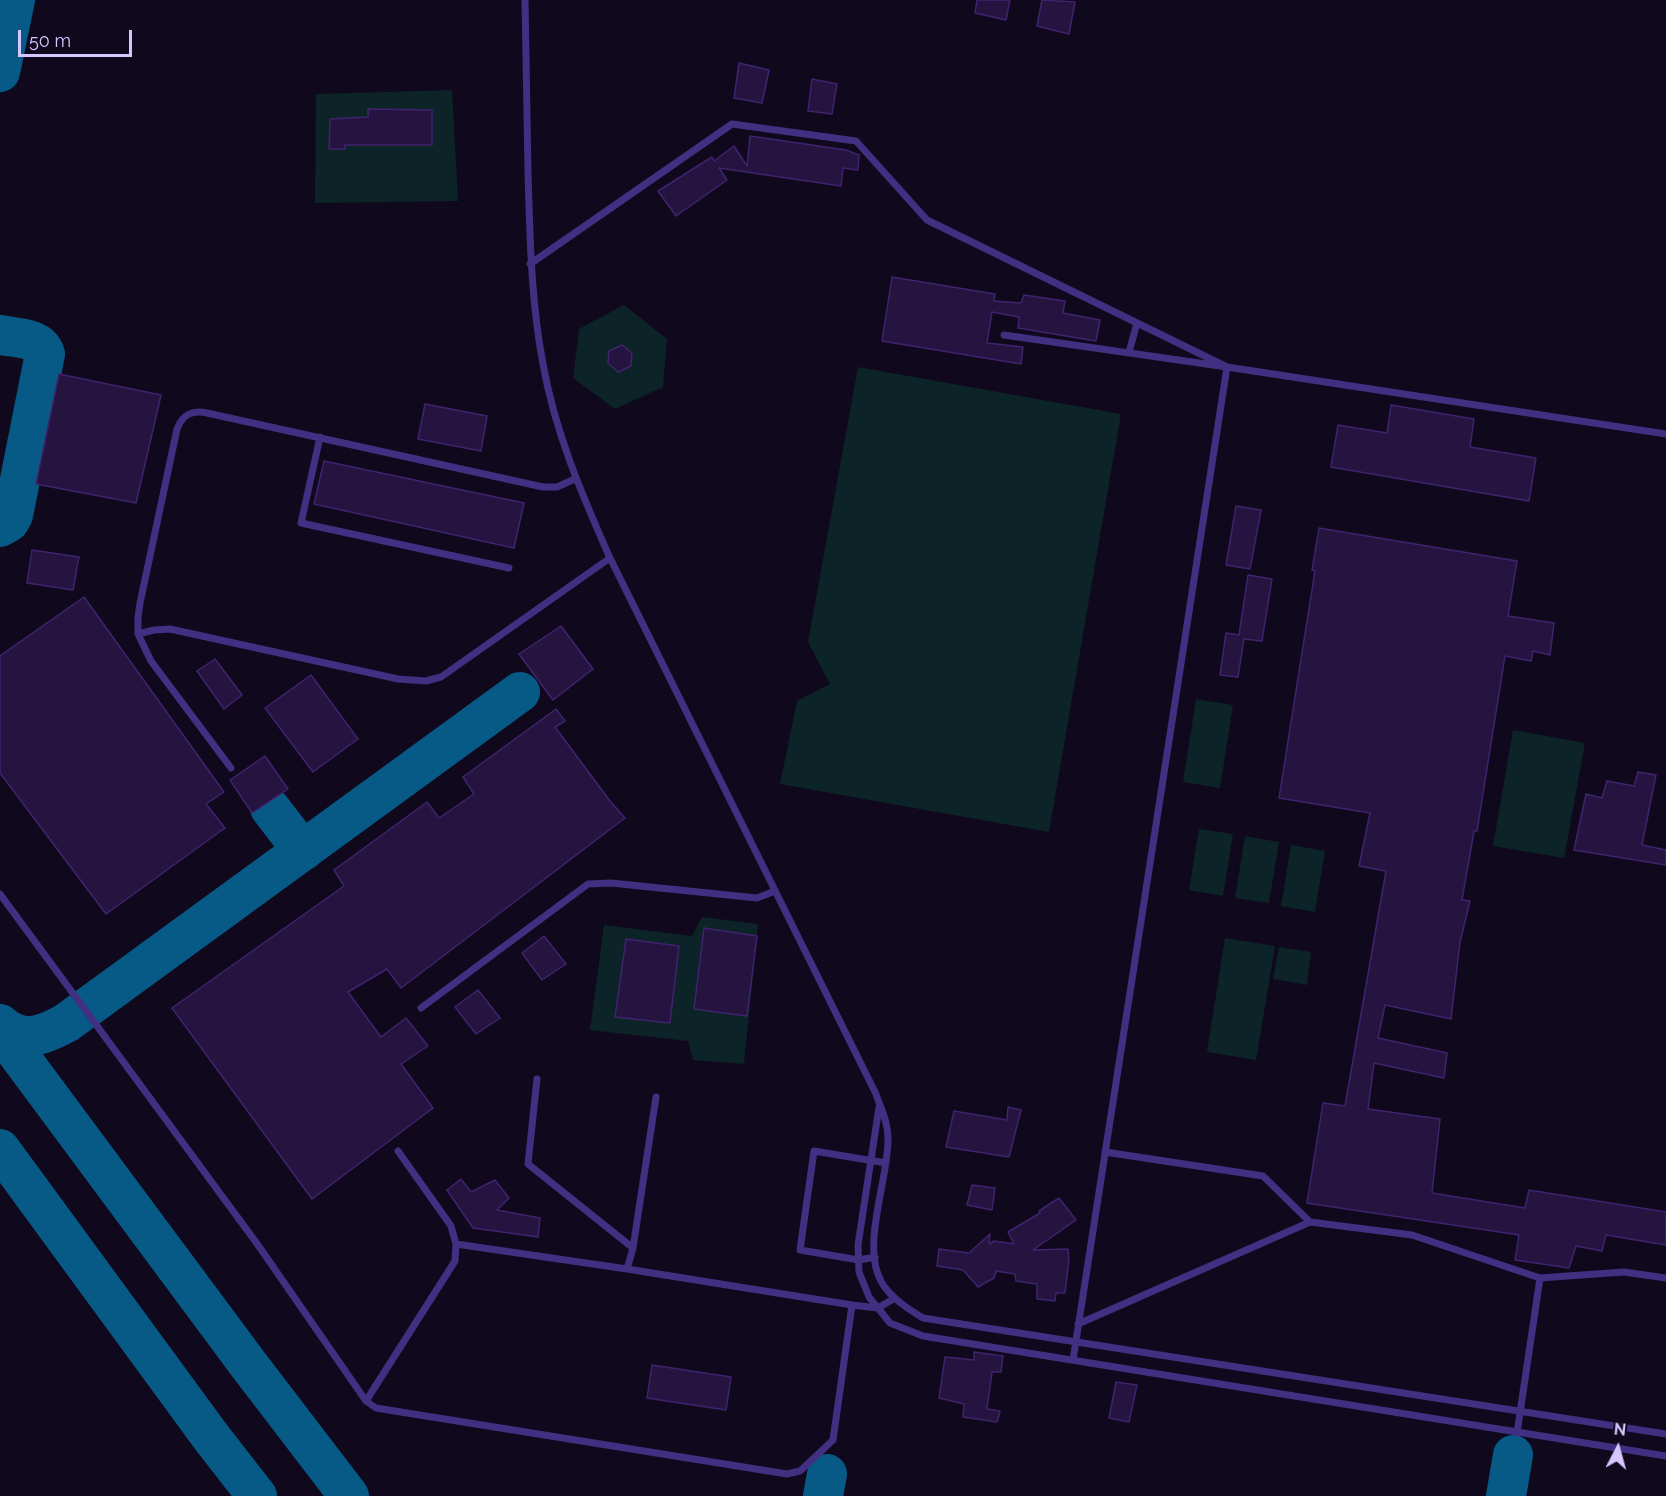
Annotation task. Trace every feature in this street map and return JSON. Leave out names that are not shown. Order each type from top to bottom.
[{"type":"lane","points":[[525,0],[530,264],[543,366],[561,434],[575,479],[610,558],[880,1104],[886,1120],[888,1137],[874,1244],[875,1265],[886,1289],[904,1306],[923,1318],[1666,1434]]},
{"type":"lane","points":[[530,264],[732,124],[856,141],[927,220],[1227,367]]},
{"type":"lane","points":[[1129,352],[1137,323]]},
{"type":"lane","points":[[1004,335],[1666,434]]},
{"type":"lane","points":[[1073,1360],[1227,367]]},
{"type":"lane","points":[[231,768],[151,660],[138,634],[138,617],[144,585],[177,429],[184,416],[198,411],[207,412],[543,487],[557,487],[575,479]]},
{"type":"lane","points":[[320,437],[301,523],[509,568]]},
{"type":"lane","points":[[138,634],[170,629],[398,679],[426,681],[441,677],[610,558]]},
{"type":"lane","points":[[421,1008],[588,884],[611,883],[757,898],[775,891]]},
{"type":"lane","points":[[0,894],[258,1245],[366,1401],[376,1408],[787,1474],[800,1471],[833,1440],[852,1305]]},
{"type":"lane","points":[[537,1079],[528,1164],[633,1248]]},
{"type":"lane","points":[[627,1269],[633,1248],[656,1097]]},
{"type":"lane","points":[[880,1104],[858,1245],[859,1272],[869,1297],[890,1323],[923,1336],[1666,1456]]},
{"type":"lane","points":[[366,1401],[455,1261],[456,1244],[451,1226],[398,1151]]},
{"type":"lane","points":[[875,1257],[859,1260],[800,1250],[814,1151],[886,1163]]},
{"type":"lane","points":[[1105,1152],[1263,1176],[1310,1222]]},
{"type":"lane","points":[[1078,1324],[1310,1222],[1412,1235],[1540,1278],[1624,1272],[1666,1278]]},
{"type":"lane","points":[[456,1244],[852,1305],[878,1308],[895,1298]]},
{"type":"lane","points":[[1517,1433],[1540,1278]]},
{"type":"green space","points":[[452,90],[458,201],[315,203],[316,94]]},
{"type":"green space","points":[[624,305],[667,339],[663,387],[615,409],[573,378],[579,329]]},
{"type":"green space","points":[[858,367],[1121,414],[1049,832],[780,784],[797,701],[830,684],[808,642]]},
{"type":"green space","points":[[1196,699],[1233,705],[1220,788],[1183,782]]},
{"type":"green space","points":[[1513,730],[1585,743],[1564,858],[1493,846]]},
{"type":"green space","points":[[1199,829],[1233,834],[1223,896],[1189,890]]},
{"type":"green space","points":[[1245,836],[1279,842],[1269,903],[1235,898]]},
{"type":"green space","points":[[1291,845],[1325,851],[1315,912],[1281,906]]},
{"type":"green space","points":[[702,917],[758,924],[744,1064],[693,1060],[688,1041],[590,1030],[604,925],[692,936]]},
{"type":"green space","points":[[1225,938],[1275,946],[1256,1060],[1207,1052]]},
{"type":"green space","points":[[1279,947],[1311,952],[1307,985],[1273,979]]},
{"type":"building","points":[[977,0],[1010,0],[1006,20],[975,13]]},
{"type":"building","points":[[1042,0],[1075,2],[1069,34],[1037,26]]},
{"type":"building","points":[[739,63],[769,70],[762,103],[734,98]]},
{"type":"building","points":[[812,79],[837,84],[832,114],[808,111]]},
{"type":"building","points":[[368,109],[432,110],[432,145],[345,145],[345,149],[329,149],[330,119],[368,117]]},
{"type":"building","points":[[750,136],[846,150],[859,155],[858,170],[843,168],[841,186],[719,168],[727,180],[676,216],[658,191],[712,157],[714,161],[734,146],[747,166]]},
{"type":"building","points":[[892,277],[995,294],[994,301],[1021,303],[1024,295],[1065,301],[1063,313],[1100,320],[1096,341],[1018,328],[1019,317],[992,312],[987,343],[1023,347],[1021,364],[882,341]]},
{"type":"building","points":[[622,345],[632,353],[631,366],[618,372],[608,363],[609,351]]},
{"type":"building","points":[[59,374],[161,395],[136,503],[36,484]]},
{"type":"building","points":[[425,404],[487,416],[481,451],[418,439]]},
{"type":"building","points":[[1391,405],[1474,419],[1470,447],[1536,458],[1529,501],[1331,467],[1338,425],[1387,433]]},
{"type":"building","points":[[324,461],[524,503],[514,548],[314,504]]},
{"type":"building","points":[[1236,506],[1261,510],[1250,569],[1226,565]]},
{"type":"building","points":[[1319,528],[1517,561],[1508,616],[1554,623],[1550,655],[1533,651],[1531,661],[1505,656],[1477,831],[1474,831],[1462,900],[1470,901],[1460,942],[1451,1019],[1385,1005],[1378,1038],[1447,1053],[1444,1078],[1374,1063],[1368,1109],[1440,1119],[1432,1193],[1525,1208],[1529,1190],[1666,1212],[1666,1245],[1606,1235],[1602,1251],[1576,1246],[1569,1268],[1515,1260],[1519,1235],[1307,1203],[1323,1103],[1345,1106],[1386,871],[1359,866],[1370,813],[1279,798],[1315,571],[1312,570]]},
{"type":"building","points":[[32,550],[79,557],[73,590],[27,583]]},
{"type":"building","points":[[1248,575],[1272,579],[1262,641],[1244,639],[1238,677],[1220,675],[1226,633],[1239,635]]},
{"type":"building","points":[[84,597],[224,792],[206,804],[225,828],[106,914],[0,773],[0,656]]},
{"type":"building","points":[[561,626],[593,669],[553,700],[519,654]]},
{"type":"building","points":[[215,659],[242,695],[224,709],[197,671]]},
{"type":"building","points":[[311,675],[358,739],[313,772],[265,708]]},
{"type":"building","points":[[556,709],[565,721],[555,727],[625,818],[401,988],[387,969],[348,992],[381,1037],[406,1018],[428,1046],[401,1064],[433,1108],[312,1199],[172,1008],[344,886],[334,870],[427,802],[439,818],[474,794],[463,777]]},
{"type":"building","points":[[265,756],[288,789],[252,813],[230,780]]},
{"type":"building","points":[[1638,772],[1656,775],[1642,845],[1666,850],[1666,865],[1574,850],[1586,794],[1602,798],[1607,781],[1634,786]]},
{"type":"building","points":[[704,928],[757,936],[747,1016],[694,1009]]},
{"type":"building","points":[[544,936],[566,964],[542,980],[522,953]]},
{"type":"building","points":[[626,939],[679,946],[670,1023],[615,1017]]},
{"type":"building","points":[[478,990],[500,1018],[476,1034],[455,1007]]},
{"type":"building","points":[[1008,1107],[1021,1110],[1009,1157],[946,1147],[954,1111],[1007,1120]]},
{"type":"building","points":[[461,1179],[471,1192],[495,1180],[509,1198],[497,1210],[540,1218],[538,1237],[473,1228],[447,1190]]},
{"type":"building","points":[[972,1185],[995,1188],[992,1210],[967,1205]]},
{"type":"building","points":[[1059,1198],[1076,1220],[1033,1250],[1068,1249],[1065,1293],[1056,1293],[1055,1301],[1037,1299],[1037,1284],[1016,1281],[1015,1274],[996,1271],[994,1278],[978,1287],[963,1270],[937,1266],[939,1249],[969,1253],[990,1234],[989,1244],[994,1241],[1014,1244],[1008,1232],[1040,1213],[1039,1211]]},
{"type":"building","points":[[974,1352],[1003,1356],[1001,1372],[992,1372],[987,1409],[1000,1411],[997,1422],[963,1417],[964,1404],[939,1398],[945,1357],[974,1360]]},
{"type":"building","points":[[652,1365],[731,1377],[726,1410],[647,1398]]},
{"type":"building","points":[[1116,1382],[1137,1385],[1129,1422],[1109,1418]]},
{"type":"taxiway","points":[[0,72],[15,0]]},
{"type":"taxiway","points":[[0,335],[33,341],[42,348],[45,354],[13,515],[9,522],[0,527]]},
{"type":"taxiway","points":[[0,1024],[17,1034],[33,1036],[66,1023],[520,692]]},
{"type":"taxiway","points":[[270,808],[303,851]]},
{"type":"taxiway","points":[[0,1030],[349,1496]]},
{"type":"taxiway","points":[[0,1149],[211,1437],[257,1496]]},
{"type":"taxiway","points":[[1506,1496],[1513,1455]]},
{"type":"taxiway","points":[[823,1496],[827,1474]]}]
